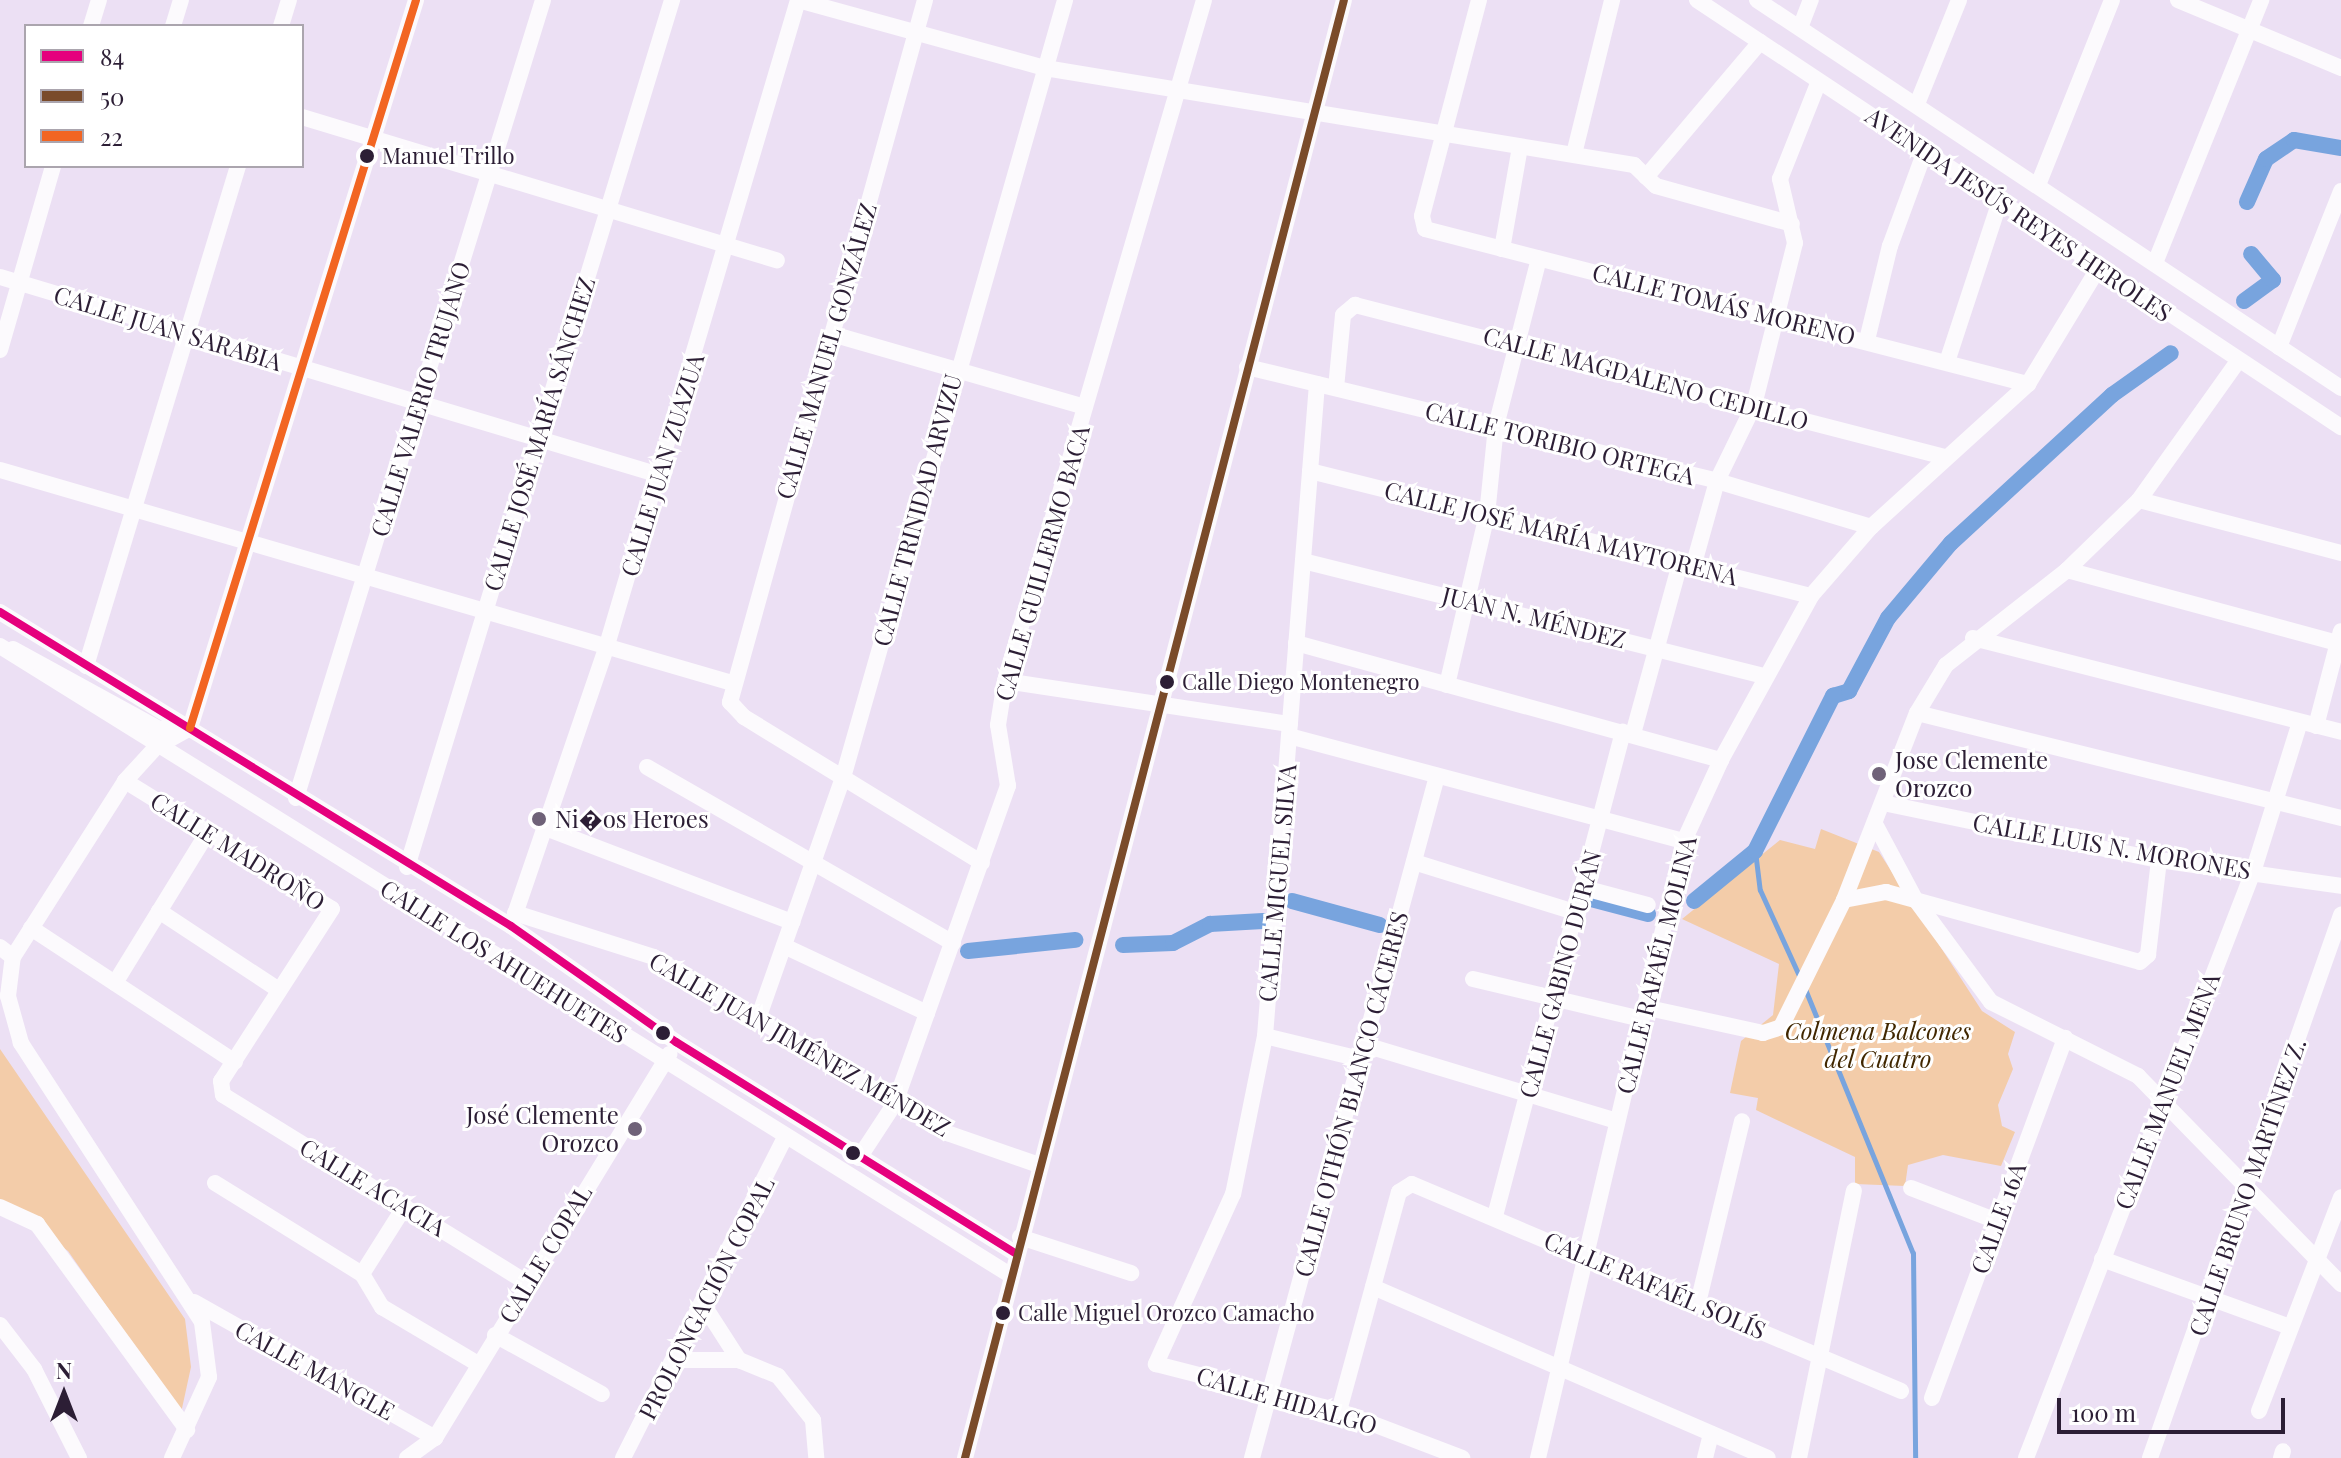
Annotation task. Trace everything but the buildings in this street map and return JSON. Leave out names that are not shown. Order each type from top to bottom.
[{"type":"street","points":[[92,24],[99,0]]},
{"type":"street","points":[[174,24],[181,0]]},
{"type":"street","points":[[282,24],[289,0]]},
{"type":"street","points":[[172,1458],[209,1377],[208,1341],[194,1302],[21,1043],[9,1012],[7,952],[31,928],[125,781],[156,747],[190,728],[306,370],[416,0]]},
{"type":"street","name":"CALLE VALERIO TRUJANO","points":[[296,798],[543,0]]},
{"type":"street","name":"CALLE JOSÉ MARÍA SÁNCHEZ","points":[[407,867],[672,0]]},
{"type":"street","points":[[798,0],[915,35],[1045,68],[1312,116],[1634,165],[1666,190],[1792,224]]},
{"type":"street","name":"CALLE JUAN ZUAZUA","points":[[513,920],[607,645],[728,245],[798,0]]},
{"type":"street","name":"CALLE MANUEL GONZÁLEZ","points":[[844,774],[744,717],[730,702],[732,683],[925,0]]},
{"type":"street","name":"CALLE TRINIDAD ARVIZU","points":[[759,1016],[844,774],[956,368],[1065,0]]},
{"type":"street","name":"CALLE GUILLERMO BACA","points":[[859,1158],[895,1103],[1010,779],[998,725],[1005,681],[1204,0]]},
{"type":"street","points":[[965,1458],[1010,1275],[1344,0]]},
{"type":"street","points":[[1445,135],[1479,0]]},
{"type":"street","points":[[1574,154],[1612,0]]},
{"type":"street","name":"AVENIDA JESÚS REYES HEROLES","points":[[1697,0],[2341,427]]},
{"type":"street","name":"AVENIDA JESÚS REYES HEROLES","points":[[1757,0],[2341,388]]},
{"type":"street","points":[[1800,28],[1811,0]]},
{"type":"street","points":[[1917,104],[1959,0]]},
{"type":"street","points":[[2038,185],[2112,0]]},
{"type":"street","points":[[2178,0],[2341,68]]},
{"type":"street","points":[[2155,263],[2261,0]]},
{"type":"street","points":[[1646,177],[1760,42]]},
{"type":"street","name":"CALLE GABINO DURÁN","points":[[1495,1216],[1552,998],[1628,733],[1717,481],[1754,405],[1795,243],[1780,179],[1819,81]]},
{"type":"street","points":[[304,118],[777,260]]},
{"type":"street","name":"CALLE TOMÁS MORENO","points":[[1445,135],[1422,223],[1502,249],[1777,315],[2028,384]]},
{"type":"street","points":[[1502,249],[1520,147]]},
{"type":"street","points":[[1867,340],[1890,246],[1925,151]]},
{"type":"street","points":[[0,350],[52,168]]},
{"type":"street","points":[[86,666],[237,168]]},
{"type":"street","points":[[2279,347],[2341,191]]},
{"type":"street","points":[[1947,362],[2000,201]]},
{"type":"street","points":[[1447,685],[1487,515],[1496,426],[1539,258]]},
{"type":"street","name":"CALLE RAFAÉL MOLINA","points":[[1538,1458],[1684,841],[1721,760],[1764,676],[1811,596],[1871,527],[2028,384],[2099,267]]},
{"type":"street","name":"CALLE JUAN SARABIA","points":[[0,277],[659,475]]},
{"type":"street","name":"CALLE MAGDALENO CEDILLO","points":[[1336,388],[1347,307],[1517,344],[1945,457]]},
{"type":"street","points":[[832,334],[1085,407]]},
{"type":"street","points":[[1473,979],[1552,998],[1763,1033],[1781,1027],[1844,900],[1917,713],[1973,638],[2067,570],[2139,500],[2239,360]]},
{"type":"street","name":"CALLE TORIBIO ORTEGA","points":[[1247,367],[1717,481],[1871,527]]},
{"type":"street","name":"CALLE MIGUEL SILVA","points":[[1156,1364],[1233,1194],[1265,1036],[1317,384]]},
{"type":"street","points":[[0,470],[732,683]]},
{"type":"street","name":"CALLE JOSÉ MARÍA MAYTORENA","points":[[1310,471],[1811,596]]},
{"type":"street","points":[[2139,500],[2341,553]]},
{"type":"street","name":"JUAN N. MÉNDEZ","points":[[1303,561],[1764,676]]},
{"type":"street","points":[[2067,570],[2340,637]]},
{"type":"street","name":"CALLE LOS AHUEHUETES","points":[[0,612],[190,728],[407,867],[513,920],[676,1042],[859,1158],[1018,1246],[1131,1273]]},
{"type":"street","name":"CALLE MANUEL MENA","points":[[2026,1458],[2253,872],[2340,637]]},
{"type":"street","points":[[1973,638],[2341,732]]},
{"type":"street","points":[[1296,643],[1721,760]]},
{"type":"street","points":[[0,646],[28,651],[159,729],[190,728]]},
{"type":"street","name":"CALLE LOS AHUEHUETES","points":[[0,646],[156,747],[1010,1275]]},
{"type":"street","points":[[1005,681],[1159,704],[1290,730],[1437,776],[1684,841]]},
{"type":"street","points":[[1917,713],[2341,818]]},
{"type":"street","points":[[647,767],[814,858],[953,943]]},
{"type":"street","points":[[844,774],[982,863]]},
{"type":"street","name":"CALLE OTHÓN BLANCO CÁCERES","points":[[1252,1458],[1437,776]]},
{"type":"street","name":"CALLE MADROÑO","points":[[125,781],[331,905],[220,1091]]},
{"type":"street","name":"CALLE LUIS N. MORONES","points":[[1883,803],[2159,860],[2341,886]]},
{"type":"street","points":[[1875,824],[1915,899],[1991,1002],[2121,1064],[2341,1284]]},
{"type":"street","points":[[543,827],[792,922]]},
{"type":"street","points":[[115,983],[208,832]]},
{"type":"street","points":[[1844,900],[1877,891],[2140,962],[2148,955],[2159,860]]},
{"type":"street","points":[[1414,862],[1578,913]]},
{"type":"street","points":[[1584,888],[1648,905]]},
{"type":"street","points":[[159,911],[279,990]]},
{"type":"street","name":"CALLE BRUNO MARTÍNEZ Z.","points":[[2150,1458],[2211,1297],[2341,915]]},
{"type":"street","name":"CALLE JUAN JIMÉNEZ MÉNDEZ","points":[[513,920],[645,953],[759,1016],[947,1133],[1039,1165]]},
{"type":"street","points":[[31,928],[235,1062]]},
{"type":"street","points":[[784,946],[927,1013]]},
{"type":"street","points":[[1265,1036],[1363,1052],[1527,1094],[1617,1121]]},
{"type":"street","name":"CALLE 16A","points":[[1932,1398],[2065,1038]]},
{"type":"street","name":"CALLE COPAL","points":[[407,1458],[435,1438],[676,1042]]},
{"type":"street","name":"CALLE ACACIA","points":[[220,1091],[527,1283]]},
{"type":"street","points":[[1698,1303],[1742,1121]]},
{"type":"street","name":"PROLONGACIÓN COPAL","points":[[623,1458],[786,1136]]},
{"type":"street","points":[[215,1183],[362,1274],[382,1307],[478,1364]]},
{"type":"street","name":"CALLE RAFAÉL SOLÍS","points":[[1373,1287],[1406,1185],[1495,1216],[1901,1391]]},
{"type":"street","points":[[1911,1188],[1997,1221]]},
{"type":"street","points":[[1799,1458],[1854,1191]]},
{"type":"street","points":[[2259,1411],[2287,1326],[2341,1197]]},
{"type":"street","points":[[362,1274],[405,1206]]},
{"type":"street","points":[[0,1207],[37,1224],[187,1430]]},
{"type":"street","points":[[2102,1259],[2287,1326]]},
{"type":"street","points":[[1339,1411],[1373,1287],[1768,1458]]},
{"type":"street","name":"CALLE MANGLE","points":[[194,1302],[435,1438]]},
{"type":"street","points":[[703,1304],[739,1360]]},
{"type":"street","points":[[0,1325],[34,1369],[79,1458]]},
{"type":"street","points":[[495,1335],[602,1394]]},
{"type":"street","points":[[675,1360],[739,1360],[778,1376],[813,1420],[816,1458]]},
{"type":"street","name":"CALLE HIDALGO","points":[[1156,1364],[1339,1411],[1462,1458]]},
{"type":"street","points":[[1705,1458],[1711,1434]]},
{"type":"green space","name":"Colmena Balcones del Cuatro","points":[[1821,829],[1879,852],[1982,1011],[2015,1032],[2008,1054],[2013,1069],[1998,1105],[2002,1126],[2015,1132],[2001,1166],[1943,1155],[1908,1165],[1905,1186],[1855,1184],[1855,1157],[1756,1110],[1758,1098],[1730,1093],[1741,1041],[1773,1015],[1779,964],[1682,919],[1780,840],[1815,849]]},
{"type":"green space","points":[[0,1049],[185,1319],[191,1367],[181,1413],[68,1251],[0,1205]]},
{"type":"waterway","points":[[2247,202],[2266,159],[2294,140],[2341,148]]},
{"type":"waterway","points":[[2244,301],[2273,280],[2251,254]]},
{"type":"waterway","points":[[1694,901],[1755,851],[1833,696],[1849,691],[1888,618],[1951,543],[2112,395],[2171,353]]},
{"type":"waterway","points":[[1755,851],[1760,890],[1801,980]]},
{"type":"waterway","points":[[1591,899],[1648,914]]},
{"type":"waterway","points":[[1292,901],[1380,925]]},
{"type":"waterway","points":[[1123,945],[1173,943],[1210,924],[1263,921]]},
{"type":"waterway","points":[[968,951],[1075,940]]},
{"type":"waterway","points":[[1805,989],[1913,1253],[1915,1458]]},
{"type":"transit line","name":"22","points":[[190,728],[416,0]]},
{"type":"transit line","name":"50","points":[[965,1458],[1344,0]]},
{"type":"transit line","name":"84","points":[[0,612],[511,926],[676,1042],[1016,1254]]},
{"type":"place","name":"Manuel Trillo","points":[[367,156]]},
{"type":"place","name":"Calle Diego Montenegro","points":[[1167,682]]},
{"type":"place","name":"Jose Clemente Orozco","points":[[1879,774]]},
{"type":"place","name":"Ni�os Heroes","points":[[539,819]]},
{"type":"place","name":"José Clemente Orozco","points":[[635,1129]]},
{"type":"place","name":"Calle Miguel Orozco Camacho","points":[[1003,1313]]}]
